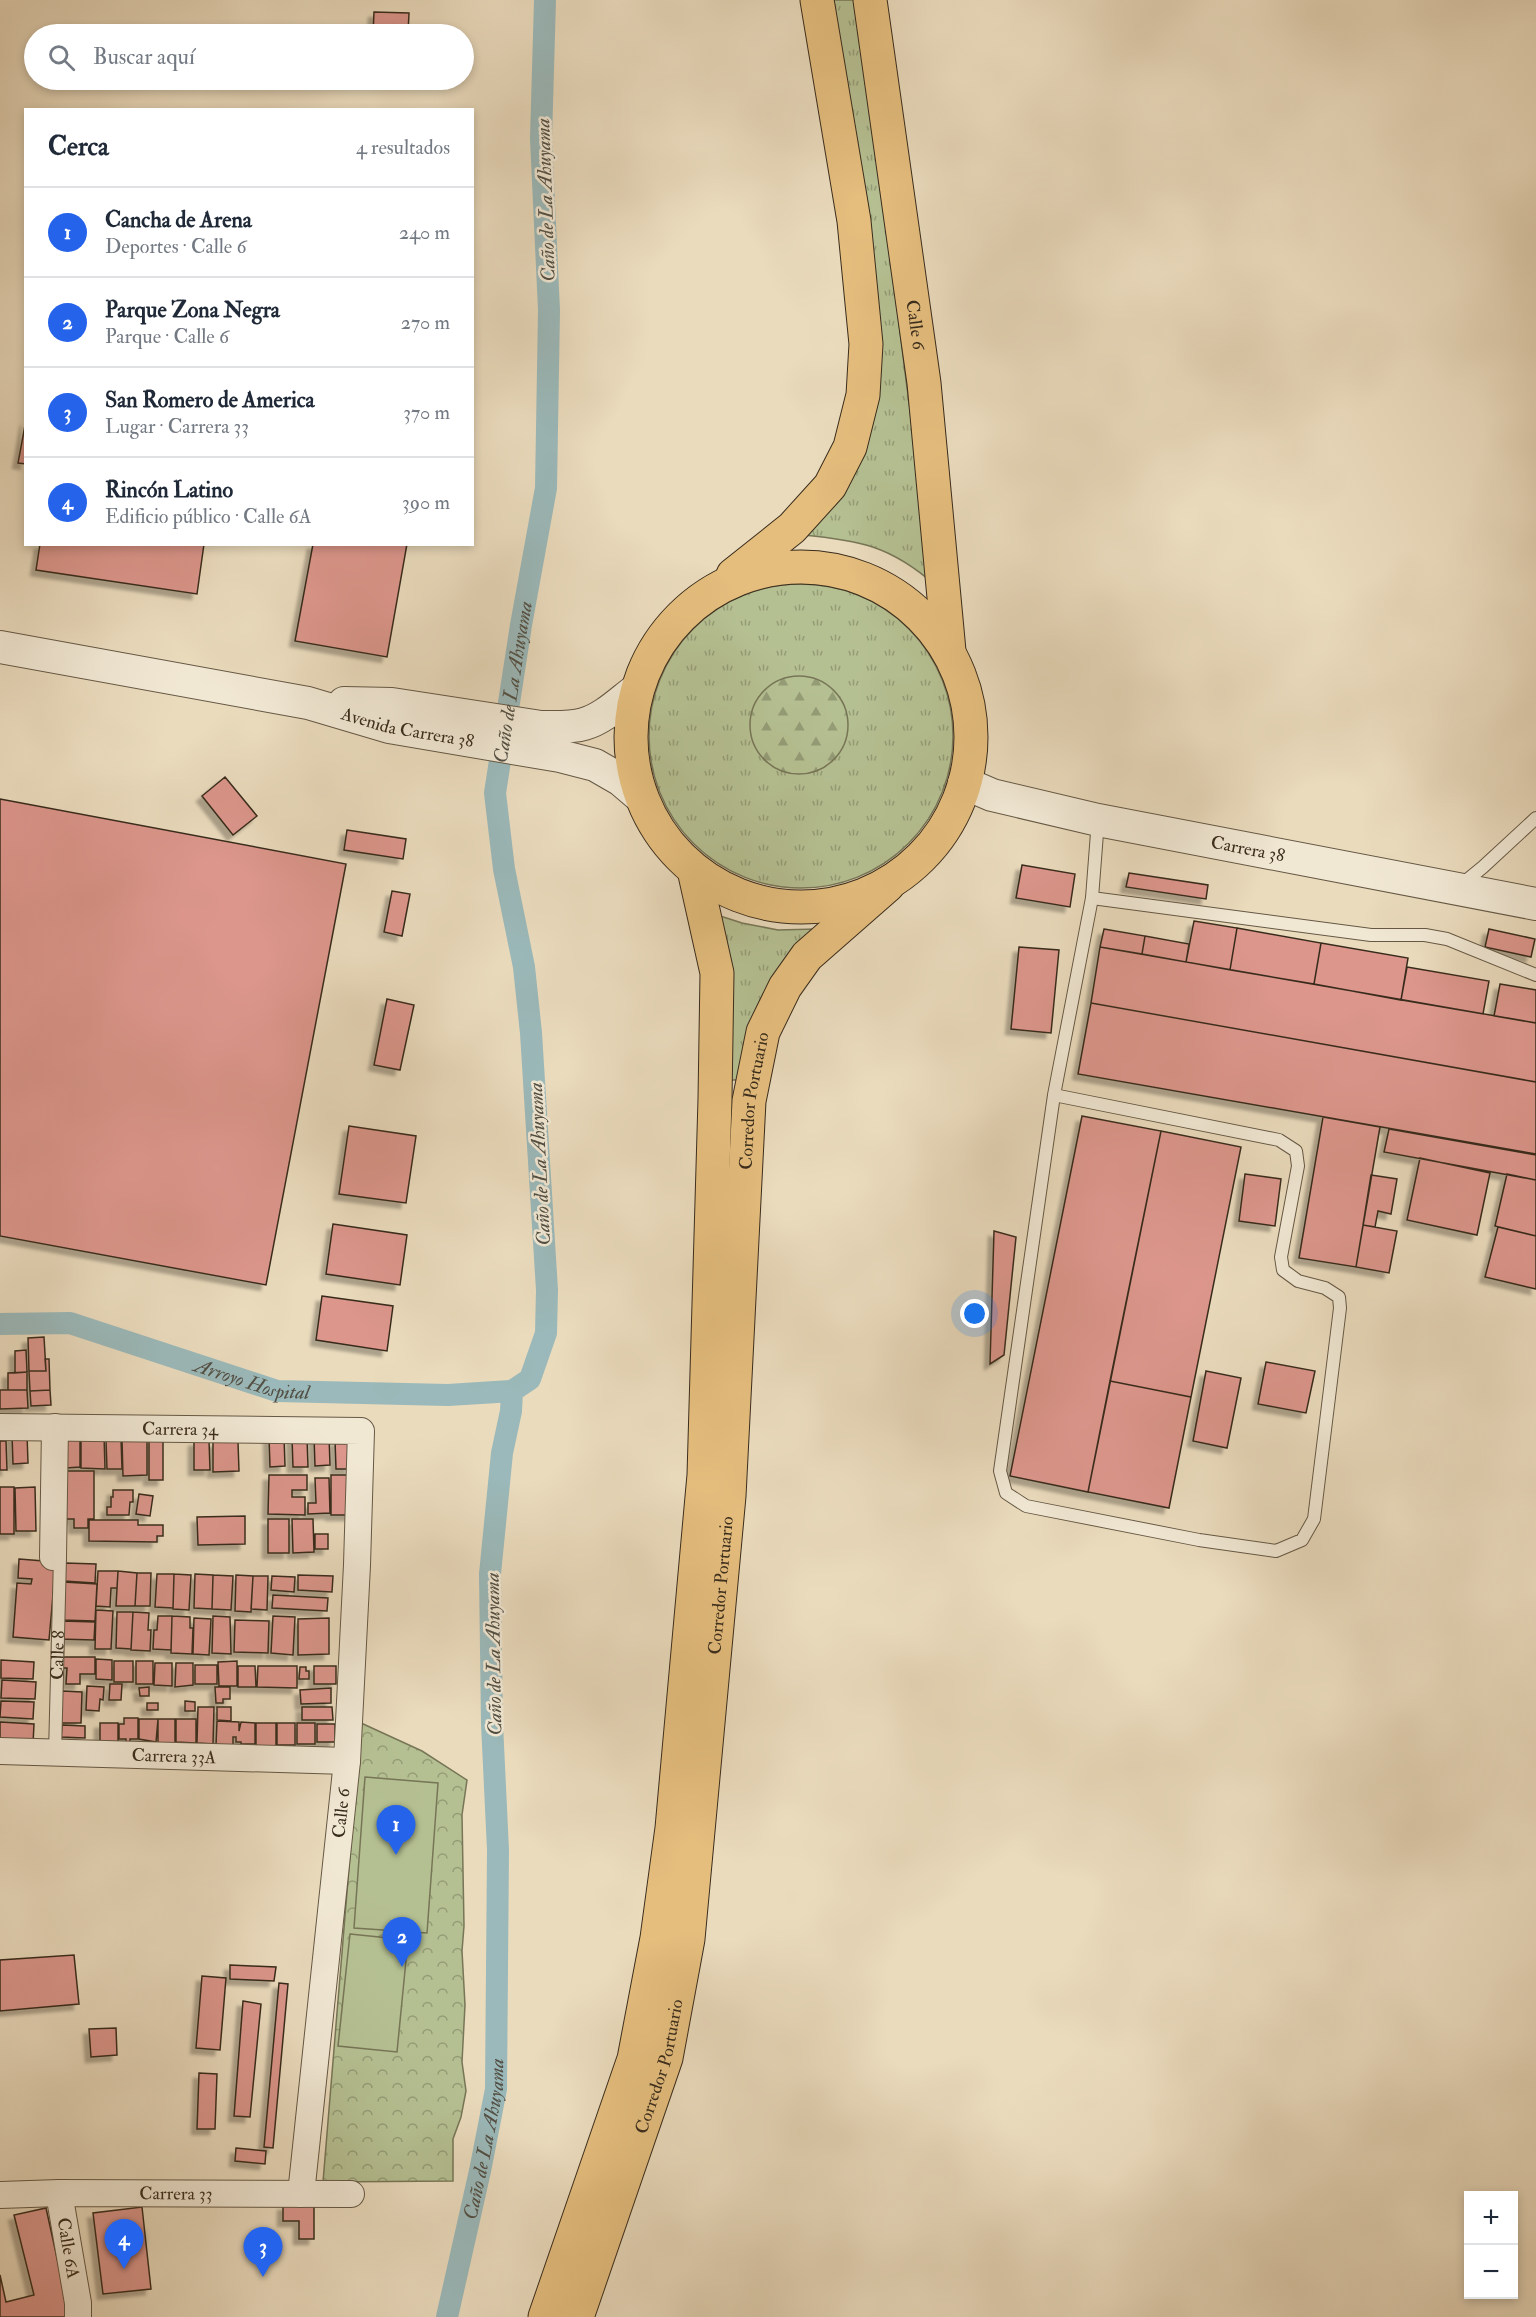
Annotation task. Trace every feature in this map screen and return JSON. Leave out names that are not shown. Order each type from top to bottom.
[{"type":"main road","points":[[716,589],[761,572],[789,567],[827,568],[864,578],[898,596],[926,620],[949,651],[965,688],[973,728],[970,768],[939,838],[915,864],[888,885],[849,901],[808,907],[767,904],[729,892],[694,870],[672,849],[654,825],[640,797],[631,753],[630,726],[636,690],[653,650],[681,615],[792,528],[830,486],[850,447],[863,395],[866,344],[854,221],[817,0]]},
{"type":"main road","name":"Calle 6","points":[[870,0],[924,383],[949,651]]},
{"type":"main road","name":"Corredor Portuario","points":[[545,2317],[634,2059],[657,1938],[672,1828],[704,1475],[715,1100],[717,973],[694,870]]},
{"type":"main road","name":"Corredor Portuario","points":[[576,2317],[666,2058],[688,1939],[729,1496],[749,1101],[763,1032],[785,987],[807,956],[888,885]]},
{"type":"street","name":"Avenida Carrera 38","points":[[0,647],[308,703],[392,704],[424,721],[540,740],[595,765],[621,780],[640,797]]},
{"type":"street","name":"Avenida Carrera 38","points":[[540,740],[584,724],[608,711],[636,690]]},
{"type":"street","name":"Carrera 38","points":[[964,783],[992,795],[1098,820],[1536,904]]},
{"type":"street","name":"Carrera 34","points":[[0,1427],[361,1431]]},
{"type":"street","name":"Calle 8","points":[[55,1427],[57,1557]]},
{"type":"street","name":"Calle 6","points":[[302,2194],[347,1761],[361,1431]]},
{"type":"street","name":"Carrera 33A","points":[[0,1751],[347,1761]]},
{"type":"street","name":"Calle 6A","points":[[59,2193],[78,2310]]},
{"type":"street","name":"Carrera 33","points":[[0,2194],[351,2194]]},
{"type":"lane","points":[[1456,889],[1536,818]]},
{"type":"lane","points":[[1054,1095],[1279,1140],[1296,1150],[1298,1166],[1281,1257],[1283,1270],[1298,1281],[1325,1288],[1339,1297],[1340,1308],[1314,1519],[1302,1540],[1276,1551],[1199,1540],[1026,1506],[1006,1493],[1000,1471],[1054,1095],[1092,898],[1098,820]]},
{"type":"lane","points":[[1092,898],[1371,935],[1425,935],[1447,939],[1536,973]]},
{"type":"lane","name":"Calle 8","points":[[55,1753],[57,1557]]},
{"type":"green space","points":[[828,0],[859,0],[907,388],[935,585],[904,561],[889,553],[841,539],[802,535],[858,464]]},
{"type":"green space","points":[[786,584],[816,584],[845,590],[873,602],[898,618],[919,639],[935,664],[947,692],[953,721],[953,751],[942,794],[928,821],[909,844],[886,863],[859,877],[816,888],[786,888],[757,882],[729,870],[704,854],[683,833],[667,808],[655,780],[649,751],[649,721],[655,692],[667,664],[683,639],[704,618],[729,602],[757,590]]},
{"type":"green space","points":[[799,676],[818,680],[833,691],[844,706],[848,725],[844,744],[833,759],[818,770],[799,774],[780,770],[765,759],[754,744],[750,725],[754,706],[765,691],[780,680]]},
{"type":"green space","points":[[714,914],[742,923],[778,930],[816,929],[741,1080],[730,1080]]},
{"type":"green space","points":[[361,1723],[422,1751],[467,1780],[462,1815],[464,1926],[462,1951],[465,2005],[462,2062],[466,2091],[461,2117],[453,2139],[453,2181],[323,2182]]},
{"type":"green space","points":[[365,1777],[438,1783],[427,1933],[354,1928]]},
{"type":"green space","points":[[350,1934],[408,1940],[397,2052],[338,2046]]},
{"type":"building","points":[[374,12],[409,13],[408,24],[373,24]]},
{"type":"building","points":[[24,431],[24,464],[18,463]]},
{"type":"building","points":[[40,546],[204,546],[197,594],[36,570]]},
{"type":"building","points":[[313,546],[407,546],[387,657],[295,641]]},
{"type":"building","points":[[225,777],[257,816],[233,835],[202,796]]},
{"type":"building","points":[[0,799],[346,864],[266,1285],[0,1236]]},
{"type":"building","points":[[347,830],[406,839],[403,859],[344,850]]},
{"type":"building","points":[[1022,865],[1075,874],[1070,907],[1016,898]]},
{"type":"building","points":[[1129,873],[1208,885],[1206,899],[1126,887]]},
{"type":"building","points":[[392,891],[410,894],[402,936],[384,932]]},
{"type":"building","points":[[1194,921],[1237,928],[1230,970],[1186,962]]},
{"type":"building","points":[[1237,928],[1321,943],[1314,984],[1230,970]]},
{"type":"building","points":[[1104,929],[1145,936],[1142,954],[1100,947]]},
{"type":"building","points":[[1489,929],[1535,939],[1531,957],[1485,947]]},
{"type":"building","points":[[1145,936],[1189,944],[1186,962],[1142,954]]},
{"type":"building","points":[[1321,943],[1408,958],[1401,1000],[1314,984]]},
{"type":"building","points":[[1019,947],[1059,950],[1051,1033],[1011,1029]]},
{"type":"building","points":[[1100,947],[1536,1023],[1536,1082],[1091,1003]]},
{"type":"building","points":[[1407,967],[1489,981],[1483,1014],[1401,1000]]},
{"type":"building","points":[[1500,984],[1536,990],[1536,1023],[1494,1016]]},
{"type":"building","points":[[387,999],[414,1005],[400,1070],[374,1065]]},
{"type":"building","points":[[1091,1003],[1536,1082],[1536,1154],[1078,1074]]},
{"type":"building","points":[[1082,1116],[1161,1131],[1088,1492],[1010,1476]]},
{"type":"building","points":[[1323,1117],[1380,1127],[1356,1267],[1299,1258]]},
{"type":"building","points":[[349,1126],[416,1136],[406,1203],[339,1194]]},
{"type":"building","points":[[1389,1129],[1536,1155],[1536,1180],[1384,1152]]},
{"type":"building","points":[[1161,1131],[1241,1147],[1191,1397],[1110,1381]]},
{"type":"building","points":[[1420,1158],[1490,1173],[1477,1235],[1407,1220]]},
{"type":"building","points":[[1245,1174],[1281,1179],[1275,1226],[1239,1221]]},
{"type":"building","points":[[1507,1174],[1536,1180],[1536,1236],[1495,1226]]},
{"type":"building","points":[[1371,1175],[1397,1179],[1391,1214],[1378,1211],[1375,1227],[1363,1225]]},
{"type":"building","points":[[333,1224],[407,1235],[400,1285],[326,1274]]},
{"type":"building","points":[[1363,1225],[1397,1231],[1389,1273],[1356,1267]]},
{"type":"building","points":[[1498,1227],[1536,1236],[1536,1289],[1485,1277]]},
{"type":"building","points":[[994,1231],[1016,1237],[1004,1355],[990,1364]]},
{"type":"building","points":[[322,1296],[393,1306],[387,1351],[316,1340]]},
{"type":"building","points":[[44,1337],[46,1371],[29,1371],[28,1338]]},
{"type":"building","points":[[26,1350],[27,1372],[15,1373],[15,1351]]},
{"type":"building","points":[[45,1359],[49,1359],[50,1390],[30,1391],[29,1371],[46,1371]]},
{"type":"building","points":[[1266,1362],[1315,1371],[1306,1413],[1258,1404]]},
{"type":"building","points":[[1206,1371],[1241,1378],[1227,1448],[1193,1441]]},
{"type":"building","points":[[27,1372],[27,1390],[8,1390],[8,1373]]},
{"type":"building","points":[[1110,1381],[1191,1397],[1169,1508],[1088,1492]]},
{"type":"building","points":[[0,1390],[27,1390],[28,1408],[0,1409]]},
{"type":"building","points":[[50,1390],[51,1405],[31,1406],[30,1391]]},
{"type":"building","points":[[12,1434],[27,1434],[28,1463],[13,1464]]},
{"type":"building","points":[[65,1435],[80,1435],[80,1467],[66,1468]]},
{"type":"building","points":[[81,1435],[104,1435],[105,1469],[81,1468]]},
{"type":"building","points":[[329,1436],[330,1465],[315,1466],[314,1437]]},
{"type":"building","points":[[269,1437],[284,1437],[285,1466],[270,1467]]},
{"type":"building","points":[[147,1438],[147,1475],[123,1476],[122,1439]]},
{"type":"building","points":[[292,1438],[307,1438],[308,1467],[293,1467]]},
{"type":"building","points":[[121,1439],[122,1469],[107,1469],[106,1440]]},
{"type":"building","points":[[149,1439],[163,1439],[163,1480],[149,1480]]},
{"type":"building","points":[[209,1440],[210,1470],[194,1470],[194,1441]]},
{"type":"building","points":[[335,1440],[350,1440],[351,1469],[336,1469]]},
{"type":"building","points":[[0,1441],[6,1441],[7,1470],[0,1470]]},
{"type":"building","points":[[213,1442],[238,1442],[239,1471],[213,1472]]},
{"type":"building","points":[[65,1471],[94,1471],[94,1519],[88,1519],[88,1528],[74,1528],[74,1519],[65,1519]]},
{"type":"building","points":[[269,1475],[307,1475],[307,1490],[292,1490],[292,1497],[305,1497],[305,1515],[268,1514]]},
{"type":"building","points":[[331,1475],[352,1475],[352,1515],[331,1515]]},
{"type":"building","points":[[315,1478],[329,1478],[330,1513],[308,1514],[308,1503],[316,1503]]},
{"type":"building","points":[[0,1487],[14,1487],[14,1534],[0,1534]]},
{"type":"building","points":[[35,1487],[36,1531],[16,1531],[15,1488]]},
{"type":"building","points":[[113,1490],[133,1490],[133,1502],[130,1502],[129,1515],[107,1515],[107,1507],[111,1507]]},
{"type":"building","points":[[139,1494],[153,1496],[150,1516],[136,1514]]},
{"type":"building","points":[[245,1516],[245,1544],[198,1545],[197,1517]]},
{"type":"building","points":[[268,1519],[289,1519],[289,1553],[268,1553]]},
{"type":"building","points":[[292,1519],[313,1519],[314,1552],[293,1553]]},
{"type":"building","points":[[89,1520],[138,1520],[138,1525],[163,1525],[163,1536],[157,1536],[157,1542],[89,1541]]},
{"type":"building","points":[[315,1534],[328,1534],[328,1549],[315,1549]]},
{"type":"building","points":[[19,1559],[56,1562],[49,1640],[13,1637],[17,1583],[31,1584],[32,1579],[18,1578]]},
{"type":"building","points":[[65,1563],[96,1564],[95,1583],[64,1581]]},
{"type":"building","points":[[98,1571],[118,1571],[117,1588],[111,1588],[110,1607],[96,1606]]},
{"type":"building","points":[[118,1571],[137,1573],[135,1606],[116,1606]]},
{"type":"building","points":[[137,1573],[151,1573],[150,1606],[135,1606]]},
{"type":"building","points":[[157,1574],[174,1574],[173,1608],[155,1607]]},
{"type":"building","points":[[174,1574],[191,1575],[189,1610],[173,1609]]},
{"type":"building","points":[[195,1574],[213,1575],[212,1609],[194,1608]]},
{"type":"building","points":[[213,1575],[233,1576],[231,1610],[212,1609]]},
{"type":"building","points":[[236,1575],[253,1576],[251,1612],[235,1611]]},
{"type":"building","points":[[298,1575],[333,1576],[332,1592],[298,1590]]},
{"type":"building","points":[[253,1576],[268,1576],[267,1610],[251,1609]]},
{"type":"building","points":[[272,1576],[295,1577],[294,1592],[271,1590]]},
{"type":"building","points":[[63,1582],[97,1584],[95,1621],[61,1620]]},
{"type":"building","points":[[273,1595],[328,1598],[327,1611],[272,1608]]},
{"type":"building","points":[[96,1610],[113,1611],[111,1649],[95,1649]]},
{"type":"building","points":[[117,1612],[133,1612],[131,1649],[116,1648]]},
{"type":"building","points":[[133,1612],[149,1613],[150,1651],[131,1650]]},
{"type":"building","points":[[158,1616],[172,1616],[171,1650],[153,1649],[154,1630],[157,1630]]},
{"type":"building","points":[[172,1616],[190,1617],[190,1628],[193,1628],[192,1654],[171,1653]]},
{"type":"building","points":[[213,1616],[230,1617],[231,1654],[212,1653]]},
{"type":"building","points":[[273,1616],[295,1617],[293,1655],[271,1653]]},
{"type":"building","points":[[194,1618],[211,1619],[209,1655],[193,1654]]},
{"type":"building","points":[[329,1618],[329,1654],[298,1655],[298,1619]]},
{"type":"building","points":[[235,1620],[269,1621],[268,1653],[234,1652]]},
{"type":"building","points":[[61,1621],[95,1622],[94,1640],[59,1639]]},
{"type":"building","points":[[59,1657],[95,1657],[95,1674],[80,1674],[80,1684],[66,1684],[67,1668],[59,1668]]},
{"type":"building","points":[[96,1659],[112,1660],[112,1680],[96,1679]]},
{"type":"building","points":[[1,1660],[34,1662],[33,1679],[1,1678]]},
{"type":"building","points":[[114,1661],[133,1661],[133,1682],[114,1682]]},
{"type":"building","points":[[136,1661],[153,1661],[153,1684],[136,1684]]},
{"type":"building","points":[[237,1661],[237,1686],[219,1686],[218,1662]]},
{"type":"building","points":[[155,1663],[172,1663],[172,1686],[154,1685]]},
{"type":"building","points":[[176,1663],[193,1663],[193,1685],[175,1687]]},
{"type":"building","points":[[195,1665],[217,1665],[217,1684],[195,1684]]},
{"type":"building","points":[[238,1666],[255,1666],[256,1687],[238,1687]]},
{"type":"building","points":[[258,1666],[297,1666],[297,1688],[257,1687]]},
{"type":"building","points":[[314,1666],[336,1666],[336,1684],[314,1684]]},
{"type":"building","points":[[300,1667],[306,1667],[306,1671],[309,1671],[309,1679],[299,1679]]},
{"type":"building","points":[[2,1680],[36,1682],[35,1699],[1,1698]]},
{"type":"building","points":[[110,1684],[122,1684],[121,1700],[109,1700]]},
{"type":"building","points":[[87,1686],[104,1687],[99,1711],[86,1710]]},
{"type":"building","points":[[149,1687],[149,1696],[140,1696],[139,1688]]},
{"type":"building","points":[[215,1687],[230,1687],[230,1699],[223,1699],[223,1703],[216,1703]]},
{"type":"building","points":[[331,1688],[331,1703],[301,1704],[300,1690]]},
{"type":"building","points":[[62,1691],[82,1692],[81,1723],[60,1723]]},
{"type":"building","points":[[1,1701],[34,1702],[33,1719],[0,1717]]},
{"type":"building","points":[[185,1701],[195,1702],[195,1711],[185,1711]]},
{"type":"building","points":[[147,1703],[158,1703],[158,1710],[147,1710]]},
{"type":"building","points":[[198,1707],[214,1707],[213,1744],[197,1743]]},
{"type":"building","points":[[217,1707],[231,1707],[231,1721],[217,1720]]},
{"type":"building","points":[[302,1707],[332,1707],[333,1720],[302,1720]]},
{"type":"building","points":[[124,1718],[138,1718],[138,1739],[130,1739],[130,1743],[126,1743],[126,1739],[119,1739],[119,1724],[124,1724]]},
{"type":"building","points":[[139,1719],[158,1719],[156,1742],[139,1739]]},
{"type":"building","points":[[158,1719],[175,1719],[175,1743],[158,1743]]},
{"type":"building","points":[[176,1719],[196,1719],[196,1743],[176,1742]]},
{"type":"building","points":[[217,1721],[239,1722],[239,1731],[241,1722],[255,1723],[255,1744],[241,1744],[241,1742],[236,1742],[236,1737],[233,1737],[233,1746],[216,1745]]},
{"type":"building","points":[[0,1722],[34,1724],[33,1744],[0,1742]]},
{"type":"building","points":[[100,1723],[118,1723],[118,1743],[100,1743]]},
{"type":"building","points":[[256,1723],[276,1723],[276,1746],[256,1746]]},
{"type":"building","points":[[277,1723],[295,1723],[295,1745],[277,1745]]},
{"type":"building","points":[[297,1723],[315,1723],[315,1744],[297,1744]]},
{"type":"building","points":[[317,1724],[335,1724],[335,1742],[317,1742]]},
{"type":"building","points":[[62,1725],[85,1726],[85,1738],[61,1737]]},
{"type":"building","points":[[74,1955],[79,2004],[0,2011],[0,1960]]},
{"type":"building","points":[[230,1965],[276,1967],[274,1981],[230,1979]]},
{"type":"building","points":[[202,1976],[226,1978],[220,2050],[196,2048]]},
{"type":"building","points":[[279,1983],[288,1984],[273,2148],[264,2147]]},
{"type":"building","points":[[243,2001],[261,2004],[250,2117],[234,2116]]},
{"type":"building","points":[[116,2028],[117,2055],[91,2057],[89,2029]]},
{"type":"building","points":[[199,2073],[217,2074],[215,2129],[197,2129]]},
{"type":"building","points":[[236,2148],[266,2151],[265,2164],[235,2161]]},
{"type":"building","points":[[283,2205],[314,2206],[314,2239],[299,2239],[299,2221],[283,2221]]},
{"type":"building","points":[[142,2207],[151,2289],[103,2294],[93,2213]]},
{"type":"building","points":[[46,2208],[70,2317],[0,2317],[0,2275],[6,2302],[34,2295],[14,2215]]},
{"type":"waterway","name":"Caño de La Ahuyama","points":[[447,2317],[496,2089],[498,1850],[492,1724],[490,1574],[502,1453],[511,1411],[512,1391],[530,1379],[546,1333],[547,1290],[531,1033],[524,967],[504,869],[495,793],[521,625],[546,488],[549,310],[541,139],[545,0]]},
{"type":"waterway","name":"Arroyo Hospital","points":[[0,1324],[70,1323],[277,1391],[448,1395],[512,1391]]},
{"type":"place","name":"Cancha de Arena","points":[[396,1855]]},
{"type":"place","name":"Parque Zona Negra","points":[[402,1967]]},
{"type":"place","name":"Rincón Latino","points":[[124,2269]]},
{"type":"place","name":"San Romero de America","points":[[263,2277]]}]
